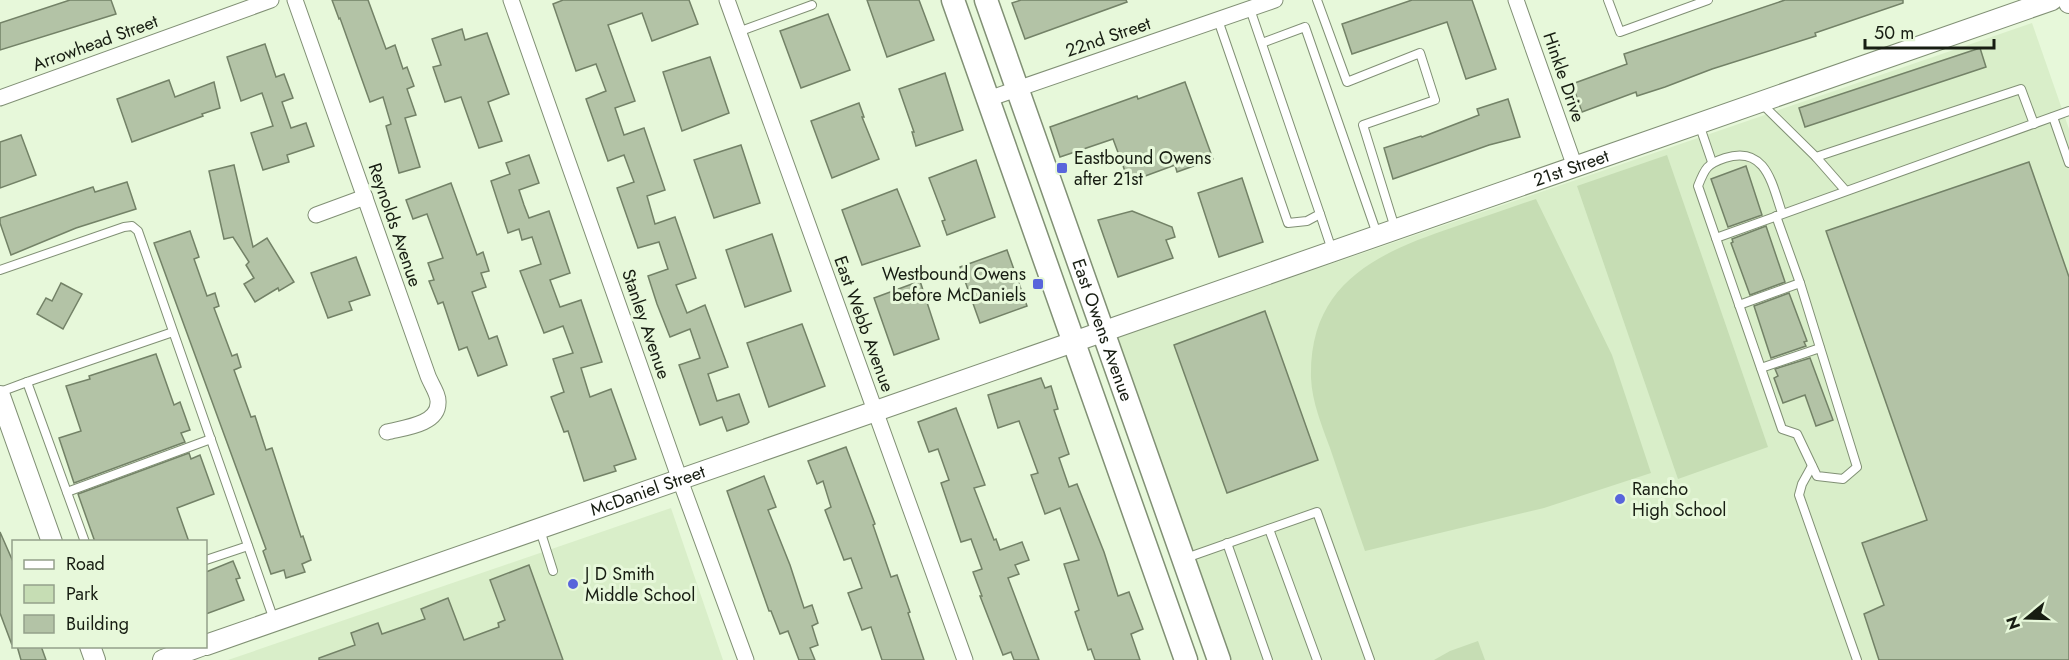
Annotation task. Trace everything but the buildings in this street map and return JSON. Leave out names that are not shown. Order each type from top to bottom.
[{"type":"main road","name":"East Owens Avenue","points":[[953,0],[988,99],[1183,559],[1219,660]]},
{"type":"main road","name":"East Owens Avenue","points":[[986,0],[1017,89],[1144,541],[1186,660]]},
{"type":"main road","points":[[1144,541],[1183,559]]},
{"type":"street","name":"Arrowhead Street","points":[[0,98],[271,0]]},
{"type":"street","name":"Reynolds Avenue","points":[[295,0],[424,365],[439,401],[437,410],[430,418],[414,426],[387,432]]},
{"type":"street","name":"Stanley Avenue","points":[[511,0],[746,660]]},
{"type":"street","name":"East Webb Avenue","points":[[728,0],[965,660]]},
{"type":"street","name":"22nd Street","points":[[988,99],[1275,0]]},
{"type":"street","name":"Hinkle Drive","points":[[1516,0],[1575,167]]},
{"type":"street","name":"21st Street","points":[[1088,337],[2052,0]]},
{"type":"street","points":[[316,215],[365,197]]},
{"type":"street","name":"McDaniel Street","points":[[207,645],[1088,337]]},
{"type":"street","points":[[0,394],[51,540]]},
{"type":"street","name":"McDaniel Street","points":[[163,660],[197,648]]},
{"type":"lane","points":[[1317,0],[1347,82],[1420,53],[1436,100],[1363,125],[1386,233]]},
{"type":"lane","points":[[1608,0],[1620,32],[1708,0]]},
{"type":"lane","points":[[738,32],[812,5]]},
{"type":"lane","points":[[1250,9],[1333,251]]},
{"type":"lane","points":[[1218,20],[1288,223],[1308,221],[1320,214]]},
{"type":"lane","points":[[1262,43],[1305,27],[1386,233]]},
{"type":"lane","points":[[1816,157],[2021,89],[2034,124]]},
{"type":"lane","points":[[1760,102],[1816,157],[1845,190]]},
{"type":"lane","points":[[1716,238],[2069,111]]},
{"type":"lane","points":[[2053,117],[2069,163]]},
{"type":"lane","points":[[1699,123],[1712,162]]},
{"type":"lane","points":[[1738,154],[1758,160],[1768,173],[1779,214],[1857,467],[1843,479],[1817,476],[1797,434],[1782,429],[1698,186],[1704,170],[1712,162],[1738,154]]},
{"type":"lane","points":[[0,270],[124,227],[132,226],[138,231],[274,621]]},
{"type":"lane","points":[[1739,305],[1800,283]]},
{"type":"lane","points":[[0,394],[27,382],[173,332]]},
{"type":"lane","points":[[1761,368],[1820,348]]},
{"type":"lane","points":[[27,382],[84,540]]},
{"type":"lane","points":[[67,492],[211,439]]},
{"type":"lane","points":[[1812,466],[1799,495],[1857,660]]},
{"type":"lane","points":[[1183,559],[1317,512],[1370,660]]},
{"type":"lane","points":[[540,528],[553,571]]},
{"type":"lane","points":[[1269,529],[1317,660]]},
{"type":"lane","points":[[1227,543],[1268,660]]},
{"type":"lane","points":[[207,560],[248,546]]},
{"type":"shaded area","name":"Rancho High School","points":[[2032,23],[2069,129],[2069,660],[1226,660],[1116,338]]},
{"type":"shaded area","name":"J D Smith Middle School","points":[[671,508],[723,660],[228,660]]},
{"type":"green space","points":[[1667,155],[1768,447],[1678,479],[1577,186]]},
{"type":"green space","points":[[1536,199],[1612,355],[1651,473],[1544,508],[1365,551],[1313,396],[1311,378],[1313,345],[1322,318],[1335,295],[1374,261],[1426,237]]},
{"type":"green space","points":[[1478,641],[1485,660],[1434,660],[1450,651]]},
{"type":"place","name":"Eastbound Owens after 21st","points":[[1062,168]]},
{"type":"place","name":"Westbound Owens before McDaniels","points":[[1038,284]]},
{"type":"place","name":"Rancho High School","points":[[1620,499]]},
{"type":"place","name":"J D Smith Middle School","points":[[573,584]]}]
